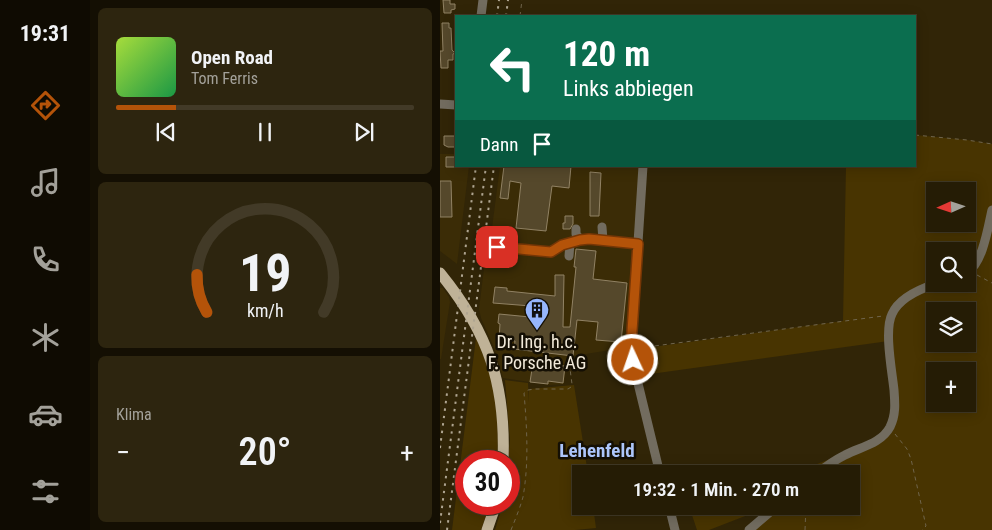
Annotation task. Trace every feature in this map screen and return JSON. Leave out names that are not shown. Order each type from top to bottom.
[{"type":"main road","points":[[440,273],[470,315],[484,343],[495,372],[500,396],[504,435],[503,450]]},
{"type":"main road","points":[[487,530],[492,515]]},
{"type":"street","points":[[481,15],[483,0]]},
{"type":"street","points":[[440,104],[455,104]]},
{"type":"street","points":[[643,167],[638,244],[627,350],[635,371],[658,465]]},
{"type":"street","points":[[976,260],[980,254],[992,210]]},
{"type":"street","points":[[602,227],[603,240]]},
{"type":"street","points":[[576,229],[576,234],[580,240]]},
{"type":"street","points":[[497,247],[551,252],[562,245],[589,239],[638,244]]},
{"type":"street","points":[[569,256],[570,243]]},
{"type":"street","points":[[828,465],[836,459],[877,441],[889,428],[894,416],[895,402],[888,327],[891,314],[909,296],[926,288]]},
{"type":"street","points":[[671,515],[675,530]]},
{"type":"street","points":[[749,530],[766,515]]},
{"type":"path","points":[[520,15],[522,0]]},
{"type":"path","points":[[916,135],[992,144]]},
{"type":"path","points":[[976,276],[992,282]]},
{"type":"path","points":[[627,350],[891,314]]},
{"type":"path","points":[[511,530],[522,499],[526,471],[527,434],[524,393],[535,389],[568,389],[571,387],[569,361]]},
{"type":"path","points":[[889,428],[907,449],[911,459],[926,526],[922,530]]},
{"type":"path","points":[[805,530],[806,515]]},
{"type":"shaded area","points":[[916,135],[992,144],[992,530],[749,530],[766,515],[860,515],[860,465],[814,465],[877,441],[894,416],[889,341],[636,376],[631,350],[843,321],[846,167],[916,167]]},
{"type":"shaded area","points":[[440,154],[455,154],[455,167],[469,167],[457,264],[440,251]]},
{"type":"shaded area","points":[[500,167],[641,167],[629,347],[567,357],[564,384],[549,385],[503,378],[495,350],[479,309],[489,228],[492,228]]},
{"type":"shaded area","points":[[440,288],[443,288],[450,302],[441,359],[440,359]]},
{"type":"shaded area","points":[[476,338],[489,372],[494,394],[498,450],[462,450]]},
{"type":"shaded area","points":[[505,380],[528,383],[529,403],[529,389],[574,385],[587,465],[572,465],[572,515],[594,515],[596,528],[575,530],[495,530],[500,515],[520,515],[520,450],[509,450],[510,440]]},
{"type":"shaded area","points":[[455,506],[455,515],[486,515],[481,530],[452,530]]},
{"type":"shaded area","points":[[692,515],[748,515],[709,530],[697,530]]},
{"type":"building","points":[[443,0],[450,0],[450,4],[455,4],[455,9],[451,10],[451,13],[444,13]]},
{"type":"building","points":[[442,23],[449,23],[452,50],[455,53],[453,54],[453,60],[448,60],[448,68],[441,68],[440,51],[443,51]]},
{"type":"building","points":[[444,136],[455,136],[455,147],[444,145]]},
{"type":"building","points":[[446,157],[455,157],[455,167],[446,167]]},
{"type":"building","points":[[504,167],[571,167],[569,188],[552,186],[546,231],[516,228],[521,183],[510,181],[508,199],[500,198]]},
{"type":"building","points":[[590,172],[601,173],[599,216],[590,216]]},
{"type":"building","points":[[440,181],[451,181],[452,217],[440,217]]},
{"type":"building","points":[[565,216],[573,216],[573,224],[570,229],[563,229]]},
{"type":"building","points":[[499,230],[510,231],[509,238],[512,239],[511,242],[498,241]]},
{"type":"building","points":[[576,249],[596,251],[593,279],[627,283],[621,342],[596,340],[598,322],[577,320],[573,356],[514,349],[515,341],[499,339],[499,314],[530,317],[531,306],[493,303],[495,287],[507,288],[507,291],[555,296],[555,275],[564,275],[563,327],[570,327]]},
{"type":"building","points":[[548,364],[565,366],[563,383],[548,381],[548,384],[530,382],[532,369],[547,370]]},
{"type":"railway","points":[[497,15],[499,0]]},
{"type":"railway","points":[[506,15],[508,0]]},
{"type":"railway","points":[[440,448],[476,167]]},
{"type":"railway","points":[[440,523],[486,167]]},
{"type":"railway","points":[[447,530],[494,167]]},
{"type":"place","name":"Dr. Ing. h.c. F. Porsche AG","points":[[537,331]]},
{"type":"district","name":"Lehenfeld","points":[[597,450]]},
{"type":"route","points":[[497,247],[551,252],[562,245],[589,239],[638,244],[631,350],[633,360]]}]
